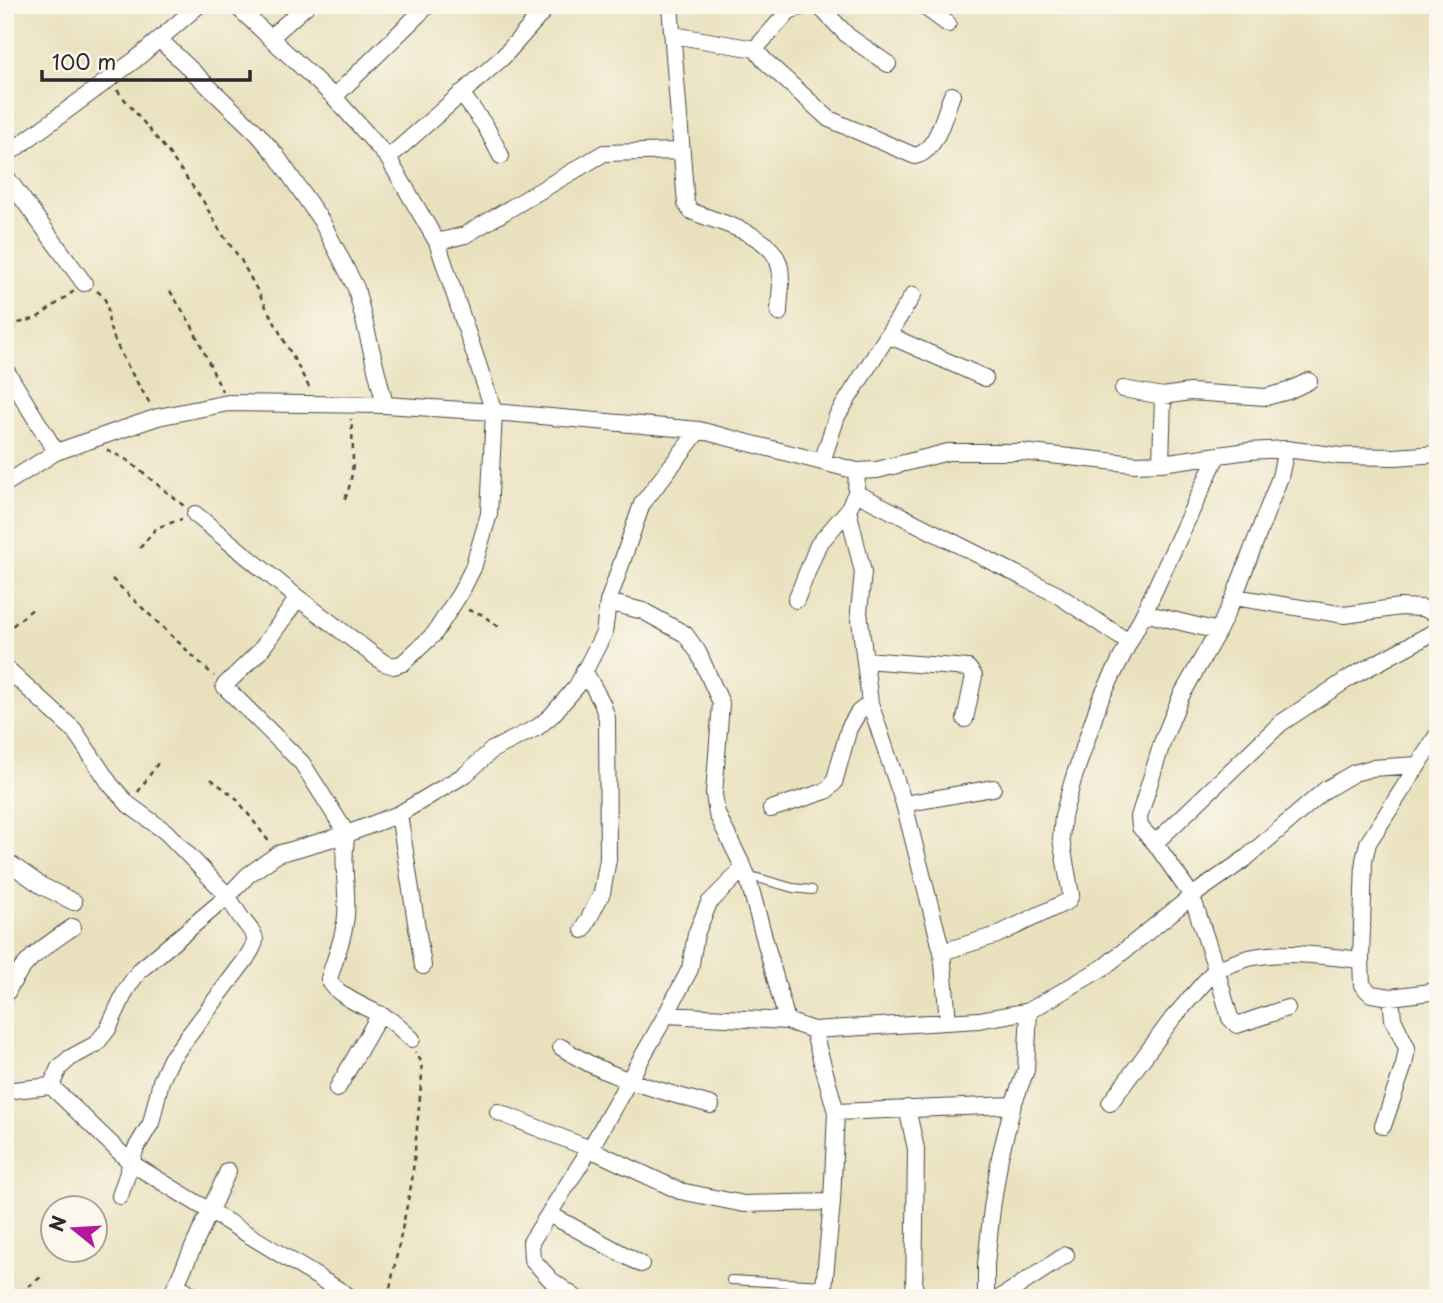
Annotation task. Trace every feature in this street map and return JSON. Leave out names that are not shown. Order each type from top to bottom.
[{"type":"street","points":[[5,156],[160,40],[199,5]]},
{"type":"street","points":[[195,514],[298,598],[384,663],[394,666],[403,663],[434,634],[461,592],[473,568],[489,514],[494,412],[437,242],[388,158],[334,96],[235,5]]},
{"type":"street","points":[[270,38],[307,5]]},
{"type":"street","points":[[334,96],[428,5]]},
{"type":"street","points":[[388,158],[503,57],[549,5]]},
{"type":"street","points":[[670,5],[686,204],[691,211],[749,233],[769,247],[780,267],[779,313]]},
{"type":"street","points":[[755,49],[789,11],[806,5]]},
{"type":"street","points":[[818,5],[848,36],[888,64]]},
{"type":"street","points":[[922,5],[948,24]]},
{"type":"street","points":[[673,35],[755,49],[829,120],[915,156],[924,154],[931,147],[952,95]]},
{"type":"street","points":[[160,40],[257,133],[276,155],[322,222],[356,288],[385,405]]},
{"type":"street","points":[[461,93],[486,127],[501,156]]},
{"type":"street","points":[[437,242],[465,235],[604,153],[681,150]]},
{"type":"street","points":[[5,175],[84,283]]},
{"type":"street","points":[[822,462],[837,416],[913,295]]},
{"type":"street","points":[[888,335],[985,378]]},
{"type":"street","points":[[5,369],[56,452]]},
{"type":"street","points":[[1123,389],[1163,396],[1190,392],[1266,397],[1309,381]]},
{"type":"street","points":[[1161,463],[1163,396]]},
{"type":"street","points":[[5,484],[56,452],[158,417],[228,403],[385,405],[699,430],[858,471],[877,470],[948,452],[1022,452],[1136,464],[1286,449],[1340,456],[1395,457],[1438,454]]},
{"type":"street","points":[[51,1086],[59,1068],[70,1058],[96,1044],[108,1029],[126,990],[139,971],[248,876],[278,854],[346,834],[399,814],[466,774],[492,750],[538,727],[567,700],[604,633],[608,602],[642,504],[699,430]]},
{"type":"street","points":[[1286,449],[1280,477],[1234,597],[1181,696],[1155,762],[1139,817],[1140,827],[1155,843],[1192,896],[1230,1018],[1237,1025],[1287,1009]]},
{"type":"street","points":[[942,952],[997,935],[1068,901],[1071,895],[1061,839],[1063,816],[1100,700],[1217,456]]},
{"type":"street","points":[[796,600],[818,545],[848,510],[856,493],[858,471]]},
{"type":"street","points":[[856,493],[1058,595],[1128,642]]},
{"type":"street","points":[[848,510],[863,572],[859,612],[870,702],[904,804],[942,952],[948,1021]]},
{"type":"street","points":[[1234,597],[1345,615],[1400,607],[1422,608],[1438,614]]},
{"type":"street","points":[[298,598],[260,651],[224,686],[302,763],[346,834],[346,915],[342,937],[328,979],[330,984],[343,995],[380,1014],[412,1039]]},
{"type":"street","points":[[608,602],[643,611],[685,634],[698,652],[721,703],[714,794],[717,814],[745,872],[787,1021]]},
{"type":"street","points":[[1144,613],[1218,631]]},
{"type":"street","points":[[1155,843],[1281,723],[1351,677],[1438,630]]},
{"type":"street","points":[[865,660],[968,668],[974,676],[965,719]]},
{"type":"street","points":[[5,667],[74,730],[110,784],[129,804],[166,832],[228,896],[254,933],[255,943],[246,959],[172,1059],[161,1081],[151,1123],[136,1148],[120,1196]]},
{"type":"street","points":[[583,930],[602,893],[608,859],[607,718],[584,670]]},
{"type":"street","points":[[771,809],[826,791],[834,783],[849,728],[858,713],[870,702]]},
{"type":"street","points":[[1438,734],[1368,843],[1364,860],[1361,960],[1362,985],[1371,994],[1391,996],[1438,991]]},
{"type":"street","points":[[666,1015],[787,1021],[813,1030],[979,1020],[1029,1010],[1104,967],[1192,896],[1245,859],[1325,790],[1354,773],[1372,768],[1417,765]]},
{"type":"street","points":[[904,804],[993,788]]},
{"type":"street","points":[[399,814],[424,965]]},
{"type":"street","points":[[5,860],[42,886],[74,902]]},
{"type":"street","points":[[576,1298],[551,1280],[532,1259],[531,1242],[590,1149],[666,1015],[690,969],[696,934],[709,903],[745,872]]},
{"type":"street","points":[[5,996],[12,981],[31,957],[73,927]]},
{"type":"street","points":[[1110,1103],[1172,1019],[1216,969],[1248,958],[1266,956],[1320,955],[1361,960]]},
{"type":"street","points":[[1383,1126],[1404,1065],[1407,1048],[1393,1019],[1391,996]]},
{"type":"street","points":[[986,1298],[986,1264],[992,1208],[1000,1157],[1013,1105],[1026,1070],[1029,1010]]},
{"type":"street","points":[[337,1089],[380,1014]]},
{"type":"street","points":[[813,1030],[836,1112],[825,1292]]},
{"type":"street","points":[[561,1048],[585,1064],[629,1082],[711,1105]]},
{"type":"street","points":[[5,1091],[51,1086]]},
{"type":"street","points":[[51,1086],[131,1163],[352,1298]]},
{"type":"street","points":[[836,1112],[1013,1105]]},
{"type":"street","points":[[908,1108],[916,1149],[914,1298]]},
{"type":"street","points":[[498,1112],[590,1149],[680,1191],[744,1205],[832,1202]]},
{"type":"street","points":[[197,1298],[173,1291],[228,1171]]},
{"type":"street","points":[[548,1214],[641,1264]]},
{"type":"street","points":[[1000,1298],[1066,1255]]},
{"type":"lane","points":[[745,872],[793,888],[812,890]]},
{"type":"lane","points":[[731,1280],[825,1292]]},
{"type":"path","points":[[108,80],[203,201],[241,260],[318,405]]},
{"type":"path","points":[[5,338],[19,323],[37,318],[84,283],[104,296],[110,306],[109,326],[120,353],[158,417]]},
{"type":"path","points":[[170,291],[191,324],[228,403]]},
{"type":"path","points":[[345,499],[352,484],[354,462],[351,405]]},
{"type":"path","points":[[89,442],[127,460],[195,514]]},
{"type":"path","points":[[140,548],[156,528],[195,514]]},
{"type":"path","points":[[112,579],[224,686]]},
{"type":"path","points":[[452,605],[481,614],[502,629]]},
{"type":"path","points":[[5,632],[35,607]]},
{"type":"path","points":[[129,804],[158,763]]},
{"type":"path","points":[[211,779],[236,798],[278,854]]},
{"type":"path","points":[[388,1298],[412,1181],[422,1075],[421,1061],[415,1052],[412,1039]]},
{"type":"path","points":[[12,1298],[41,1277]]}]
